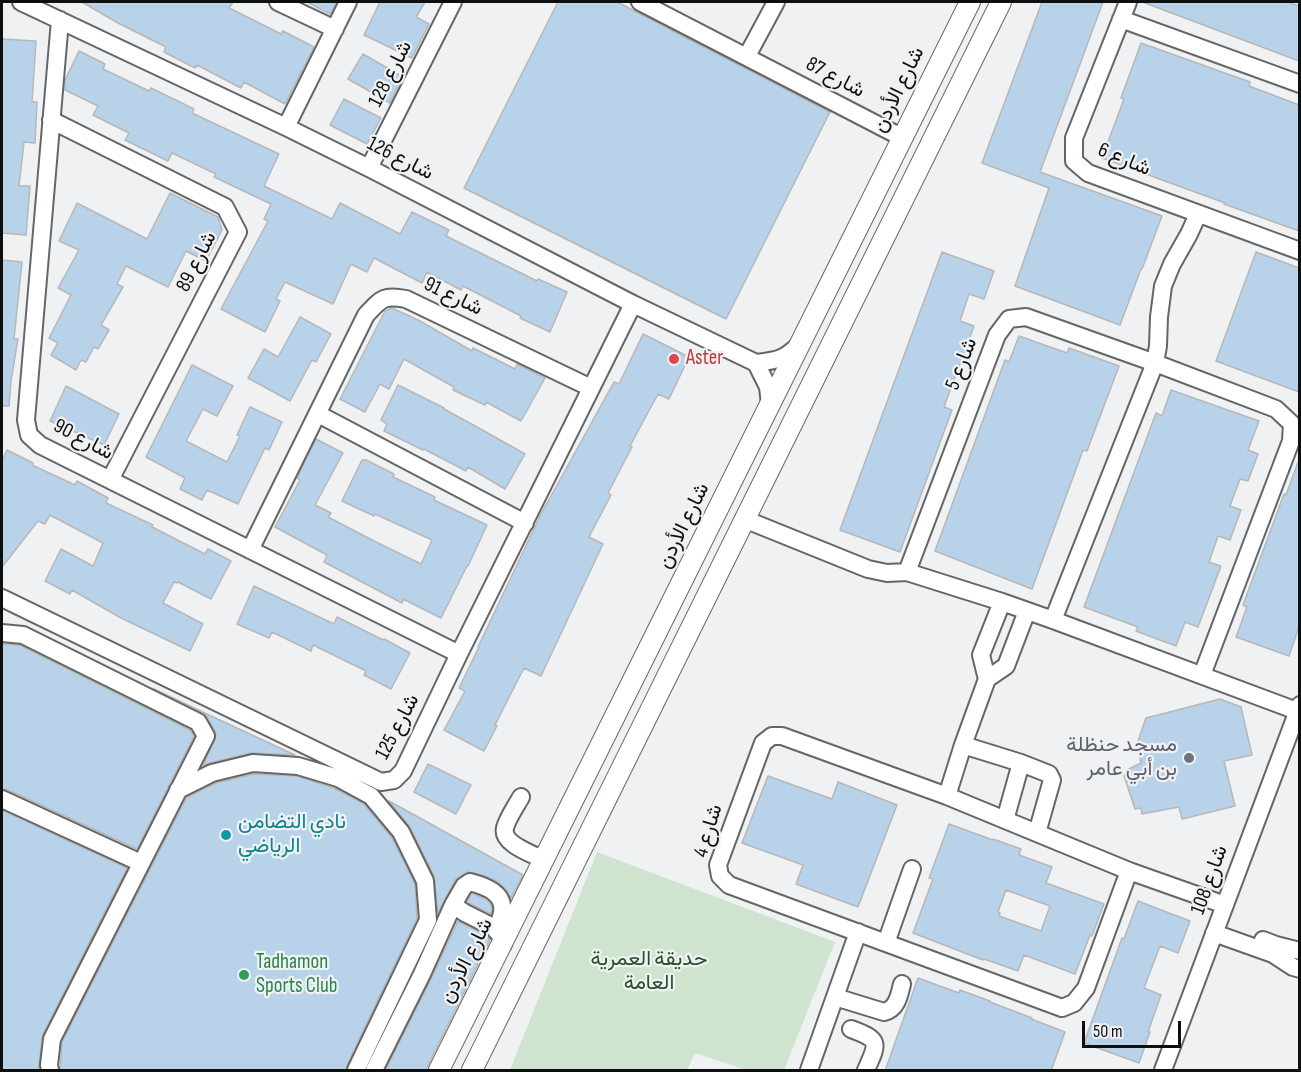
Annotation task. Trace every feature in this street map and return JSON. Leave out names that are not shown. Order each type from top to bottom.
[{"type":"main road","name":"شارع الأردن","points":[[440,1068],[500,937],[544,860],[589,771],[970,2]]},
{"type":"main road","points":[[988,26],[991,2]]},
{"type":"main road","points":[[472,1071],[1001,2]]},
{"type":"main road","points":[[589,771],[590,780],[596,787],[609,788],[616,783]]},
{"type":"main road","points":[[440,1068],[452,1065],[462,1071]]},
{"type":"street","name":"شارع 126","points":[[21,2],[286,127],[633,304],[756,363]]},
{"type":"street","points":[[278,2],[335,29]]},
{"type":"street","points":[[286,127],[348,2]]},
{"type":"street","name":"شارع 128","points":[[369,168],[453,2]]},
{"type":"street","name":"شارع 87","points":[[640,2],[903,138]]},
{"type":"street","points":[[747,56],[776,2]]},
{"type":"street","name":"شارع 6","points":[[1128,2],[1074,138],[1074,161],[1088,173],[1299,251]]},
{"type":"street","points":[[1121,19],[1299,84]]},
{"type":"street","name":"شارع 90","points":[[60,20],[26,420],[29,435],[40,445],[459,654]]},
{"type":"street","name":"شارع 89","points":[[51,120],[225,207],[238,232],[110,480]]},
{"type":"street","points":[[1053,620],[1155,363],[1163,286],[1198,214]]},
{"type":"street","name":"شارع 91","points":[[250,550],[366,315],[381,299],[393,297],[406,299],[591,388]]},
{"type":"street","name":"شارع 125","points":[[2,598],[381,782],[394,780],[403,771],[633,304]]},
{"type":"street","name":"شارع 5","points":[[907,572],[997,335],[1009,319],[1026,317],[1276,409],[1292,424],[1291,441],[1202,675]]},
{"type":"street","points":[[770,405],[768,387],[756,363],[787,356],[799,345]]},
{"type":"street","points":[[318,414],[525,523]]},
{"type":"street","points":[[744,519],[868,569],[886,573],[907,572],[1002,602],[1298,708]]},
{"type":"street","points":[[947,796],[987,679],[981,655],[1002,602]]},
{"type":"street","points":[[987,679],[1006,666],[1027,611]]},
{"type":"street","points":[[2,633],[23,635],[198,722],[206,736],[52,1039],[50,1071]]},
{"type":"street","name":"شارع 108","points":[[1163,1071],[1298,708]]},
{"type":"street","name":"شارع 4","points":[[1129,871],[1086,988],[1074,1003],[1062,1008],[729,885],[720,876],[718,865],[764,743],[771,736],[782,736],[947,796],[1129,871],[1225,905]]},
{"type":"street","points":[[963,745],[1048,774],[1052,780],[1037,833]]},
{"type":"street","points":[[178,790],[212,773],[253,763],[298,766],[338,778],[371,796],[401,832],[425,881],[428,920],[356,1071]]},
{"type":"street","points":[[1005,820],[1021,763]]},
{"type":"street","points":[[521,797],[505,828],[505,836],[510,842],[544,860]]},
{"type":"street","points":[[2,799],[141,863]]},
{"type":"street","points":[[886,943],[912,868]]},
{"type":"street","points":[[374,1071],[453,905],[464,886],[470,882],[492,889],[501,900],[503,909],[500,937]]},
{"type":"street","points":[[453,905],[493,927],[500,937]]},
{"type":"street","points":[[1216,928],[1299,951],[1296,968],[1274,954],[1216,928]]},
{"type":"street","points":[[809,1071],[858,932]]},
{"type":"street","points":[[835,997],[884,1012],[893,1008],[897,1002],[902,984]]},
{"type":"street","points":[[851,1029],[868,1035],[875,1044],[866,1071]]},
{"type":"green space","name":"حديقة العمرية العامة","points":[[597,852],[835,942],[784,1070],[746,1070],[695,1053],[687,1070],[510,1070]]},
{"type":"building","points":[[82,2],[233,2],[229,8],[281,34],[283,31],[314,47],[285,104],[244,82],[241,88],[197,65],[195,68],[164,52],[166,47]]},
{"type":"building","points":[[307,2],[337,2],[330,14]]},
{"type":"building","points":[[380,2],[425,2],[416,17],[429,24],[412,58],[364,35]]},
{"type":"building","points":[[558,2],[617,2],[830,112],[726,319],[464,188]]},
{"type":"building","points":[[1042,2],[1103,2],[1040,172],[1162,216],[1120,325],[1015,286],[1049,188],[982,163]]},
{"type":"building","points":[[1287,2],[1299,6],[1299,61],[1145,3]]},
{"type":"building","points":[[2,39],[36,41],[32,102],[37,102],[35,143],[24,142],[19,186],[30,186],[26,235],[2,233]]},
{"type":"building","points":[[1141,43],[1250,82],[1249,86],[1299,105],[1299,231],[1102,158],[1124,99],[1121,98]]},
{"type":"building","points":[[79,51],[105,64],[103,69],[149,91],[151,88],[194,109],[192,113],[279,154],[264,186],[332,219],[340,203],[400,234],[412,212],[449,230],[446,236],[537,281],[538,279],[567,292],[550,332],[463,286],[461,290],[427,272],[422,283],[374,258],[367,272],[351,264],[333,304],[285,282],[276,299],[280,301],[265,332],[221,309],[268,221],[264,219],[271,204],[214,177],[216,174],[172,153],[168,161],[125,140],[129,133],[93,115],[98,106],[65,90],[65,80]]},
{"type":"building","points":[[363,54],[403,77],[390,103],[348,79]]},
{"type":"building","points":[[344,99],[381,118],[367,144],[330,125]]},
{"type":"building","points":[[170,193],[218,217],[222,230],[206,261],[186,251],[168,287],[126,266],[117,284],[123,287],[101,325],[109,330],[98,349],[94,347],[86,362],[81,360],[76,370],[51,355],[58,343],[49,338],[71,295],[58,288],[79,250],[59,241],[77,203],[147,239]]},
{"type":"building","points":[[942,252],[994,271],[984,299],[969,294],[960,321],[974,326],[944,407],[952,410],[900,552],[840,530]]},
{"type":"building","points":[[1256,252],[1299,268],[1299,392],[1216,361]]},
{"type":"building","points":[[2,260],[22,262],[14,339],[18,339],[9,406],[2,406]]},
{"type":"building","points":[[392,308],[420,321],[472,351],[473,348],[515,369],[517,364],[545,378],[521,421],[486,402],[485,405],[453,390],[454,387],[404,359],[389,389],[380,384],[365,412],[340,399],[385,311]]},
{"type":"building","points":[[300,317],[331,334],[316,362],[312,360],[290,401],[248,378],[264,349],[278,357]]},
{"type":"building","points":[[643,334],[689,357],[669,399],[658,394],[608,493],[611,495],[589,537],[603,544],[541,676],[524,668],[484,751],[444,730],[465,691],[459,688],[541,514],[614,382],[619,384]]},
{"type":"building","points":[[1019,336],[1067,353],[1069,348],[1119,366],[1087,451],[1083,450],[1032,589],[935,551],[1005,360],[1009,362]]},
{"type":"building","points":[[192,365],[233,386],[217,416],[203,409],[186,441],[227,462],[240,436],[237,435],[250,407],[282,422],[269,450],[265,448],[238,504],[207,490],[202,500],[180,489],[185,478],[146,457]]},
{"type":"building","points":[[398,385],[525,454],[505,489],[468,467],[466,471],[384,431],[387,424],[381,420]]},
{"type":"building","points":[[66,386],[119,414],[104,445],[50,421]]},
{"type":"building","points":[[1171,390],[1259,421],[1248,450],[1258,454],[1248,481],[1240,479],[1230,506],[1241,510],[1230,540],[1218,536],[1209,562],[1221,566],[1198,627],[1185,622],[1176,646],[1136,631],[1138,627],[1084,607],[1156,413],[1162,416]]},
{"type":"building","points":[[316,439],[343,453],[315,505],[331,513],[328,517],[374,541],[421,564],[432,540],[342,501],[362,460],[394,474],[393,477],[435,497],[434,500],[487,525],[441,618],[403,599],[402,603],[324,562],[327,555],[275,527],[300,480],[297,478]]},
{"type":"building","points":[[7,450],[33,463],[32,465],[75,485],[77,481],[108,498],[106,503],[153,525],[152,527],[205,554],[208,549],[231,561],[211,599],[174,582],[163,603],[203,624],[190,651],[121,618],[72,590],[70,594],[45,581],[61,549],[93,566],[103,543],[50,515],[45,524],[38,521],[2,567],[2,461]]},
{"type":"building","points":[[1298,462],[1299,627],[1289,656],[1236,637],[1247,607],[1243,605]]},
{"type":"building","points":[[254,586],[334,624],[337,617],[410,653],[391,689],[364,675],[366,671],[313,645],[311,651],[272,632],[269,638],[237,624]]},
{"type":"building","points":[[2,644],[20,645],[190,730],[194,736],[137,849],[2,789]]},
{"type":"building","points":[[154,689],[295,755],[251,753],[203,766],[216,736],[207,717]]},
{"type":"building","name":"مسجد حنظلة بن أبي عامر","points":[[1220,699],[1241,707],[1252,755],[1224,761],[1235,806],[1182,819],[1179,807],[1142,814],[1141,808],[1135,809],[1124,776],[1127,770],[1141,763],[1137,744],[1146,718]]},
{"type":"building","points":[[428,764],[471,785],[456,814],[414,792]]},
{"type":"building","name":"Tadhamon Sports Club","points":[[254,774],[296,776],[334,788],[364,804],[392,838],[415,884],[417,918],[346,1071],[60,1071],[62,1042],[187,797],[216,783]]},
{"type":"building","points":[[768,776],[832,799],[838,782],[897,805],[858,907],[796,884],[803,865],[742,843]]},
{"type":"building","points":[[389,801],[523,875],[511,898],[498,882],[468,872],[455,880],[438,913],[434,876],[410,827]]},
{"type":"building","points":[[2,810],[127,868],[43,1034],[39,1071],[2,1071]]},
{"type":"building","points":[[949,824],[1021,849],[1019,855],[1052,867],[1046,883],[1104,904],[1075,974],[1024,955],[1018,971],[913,933],[933,879],[929,878]],"holes":[[[1006,890],[1050,906],[1041,931],[999,916],[998,912]]]},
{"type":"building","points":[[472,893],[489,902],[492,907],[491,914],[467,902]]},
{"type":"building","points":[[1138,901],[1190,921],[1178,953],[1160,946],[1144,988],[1161,995],[1139,1063],[1084,1043],[1122,938],[1124,939]]},
{"type":"building","points":[[458,921],[486,935],[490,940],[427,1071],[385,1071],[431,979]]},
{"type":"building","points":[[918,978],[959,993],[960,990],[990,1001],[1065,1032],[1051,1071],[885,1071]]},
{"type":"place","name":"Aster","points":[[674,359]]},
{"type":"place","name":"مسجد حنظلة بن أبي عامر","points":[[1189,758]]},
{"type":"place","name":"نادي التضامن الرياضي","points":[[226,835]]},
{"type":"place","name":"Tadhamon Sports Club","points":[[244,975]]}]
